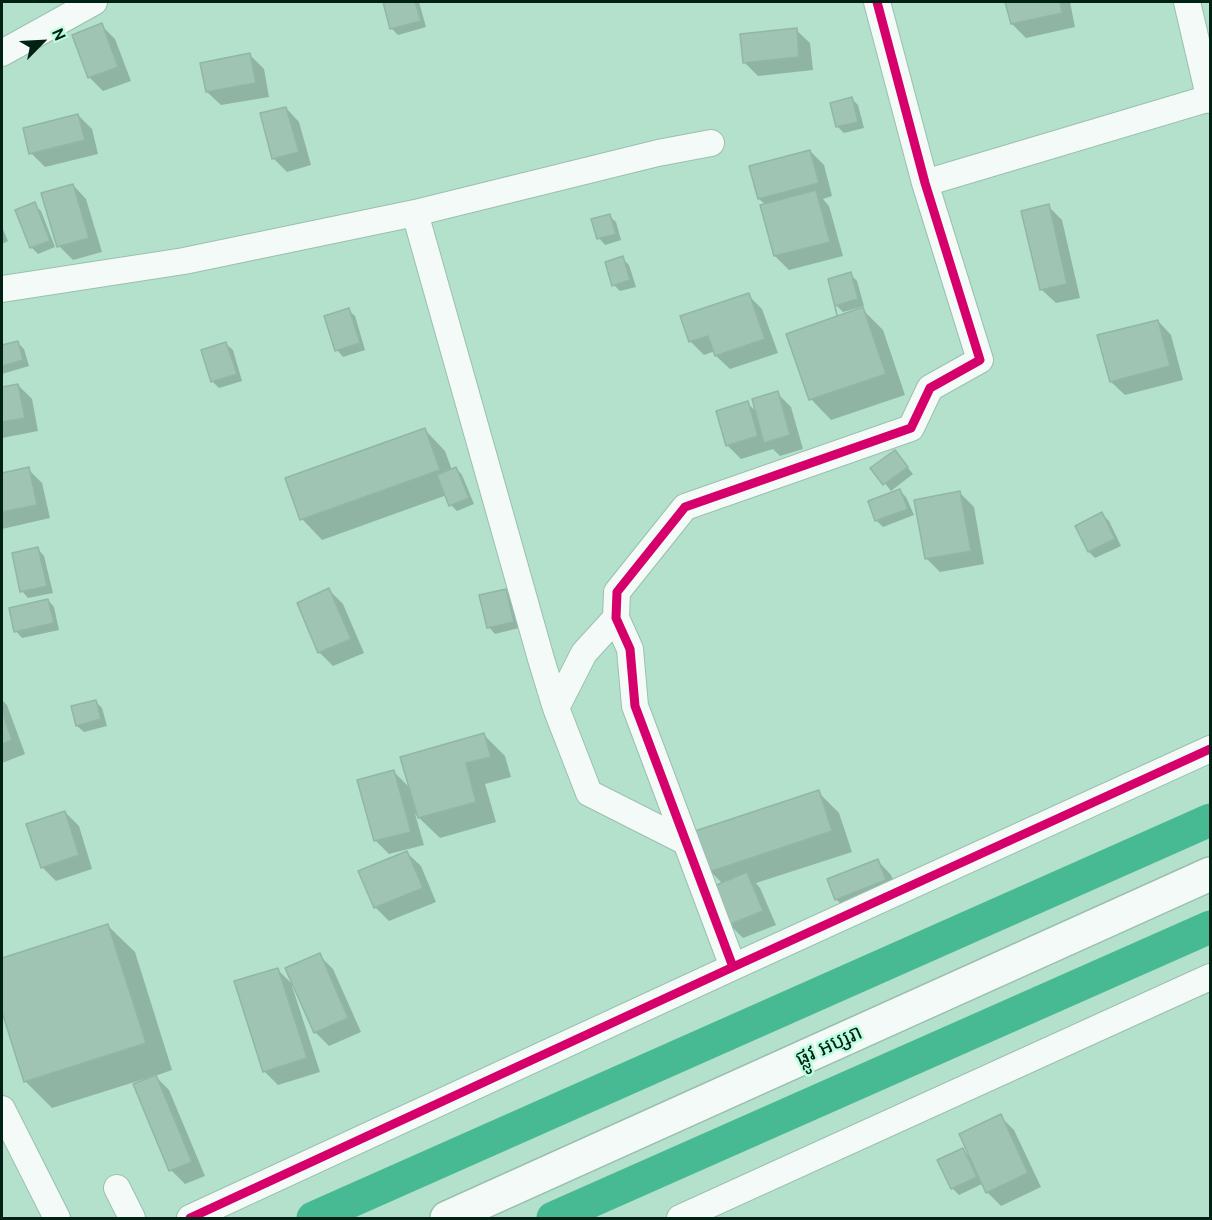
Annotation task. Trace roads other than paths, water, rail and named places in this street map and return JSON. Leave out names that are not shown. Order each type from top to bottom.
[{"type":"street","points":[[2,53],[94,2]]},
{"type":"street","points":[[733,967],[634,706],[630,649],[616,618],[617,591],[686,507],[911,428],[930,388],[980,360],[925,183],[877,2]]},
{"type":"street","points":[[925,183],[1210,99],[1187,2]]},
{"type":"street","points":[[2,289],[184,261],[415,213],[658,153],[711,143]]},
{"type":"street","points":[[415,213],[556,708],[589,793],[686,842]]},
{"type":"street","points":[[556,708],[584,653],[616,618]]},
{"type":"street","points":[[190,1218],[1210,749]]},
{"type":"street","name":"ផ្លូវ អប្សរា","points":[[447,1218],[1210,874]]},
{"type":"street","points":[[680,1218],[1210,977]]},
{"type":"street","points":[[2,1108],[57,1218]]},
{"type":"street","points":[[117,1188],[132,1218]]},
{"type":"waterway","points":[[313,1218],[1210,820]]},
{"type":"waterway","points":[[553,1218],[1210,927]]}]
